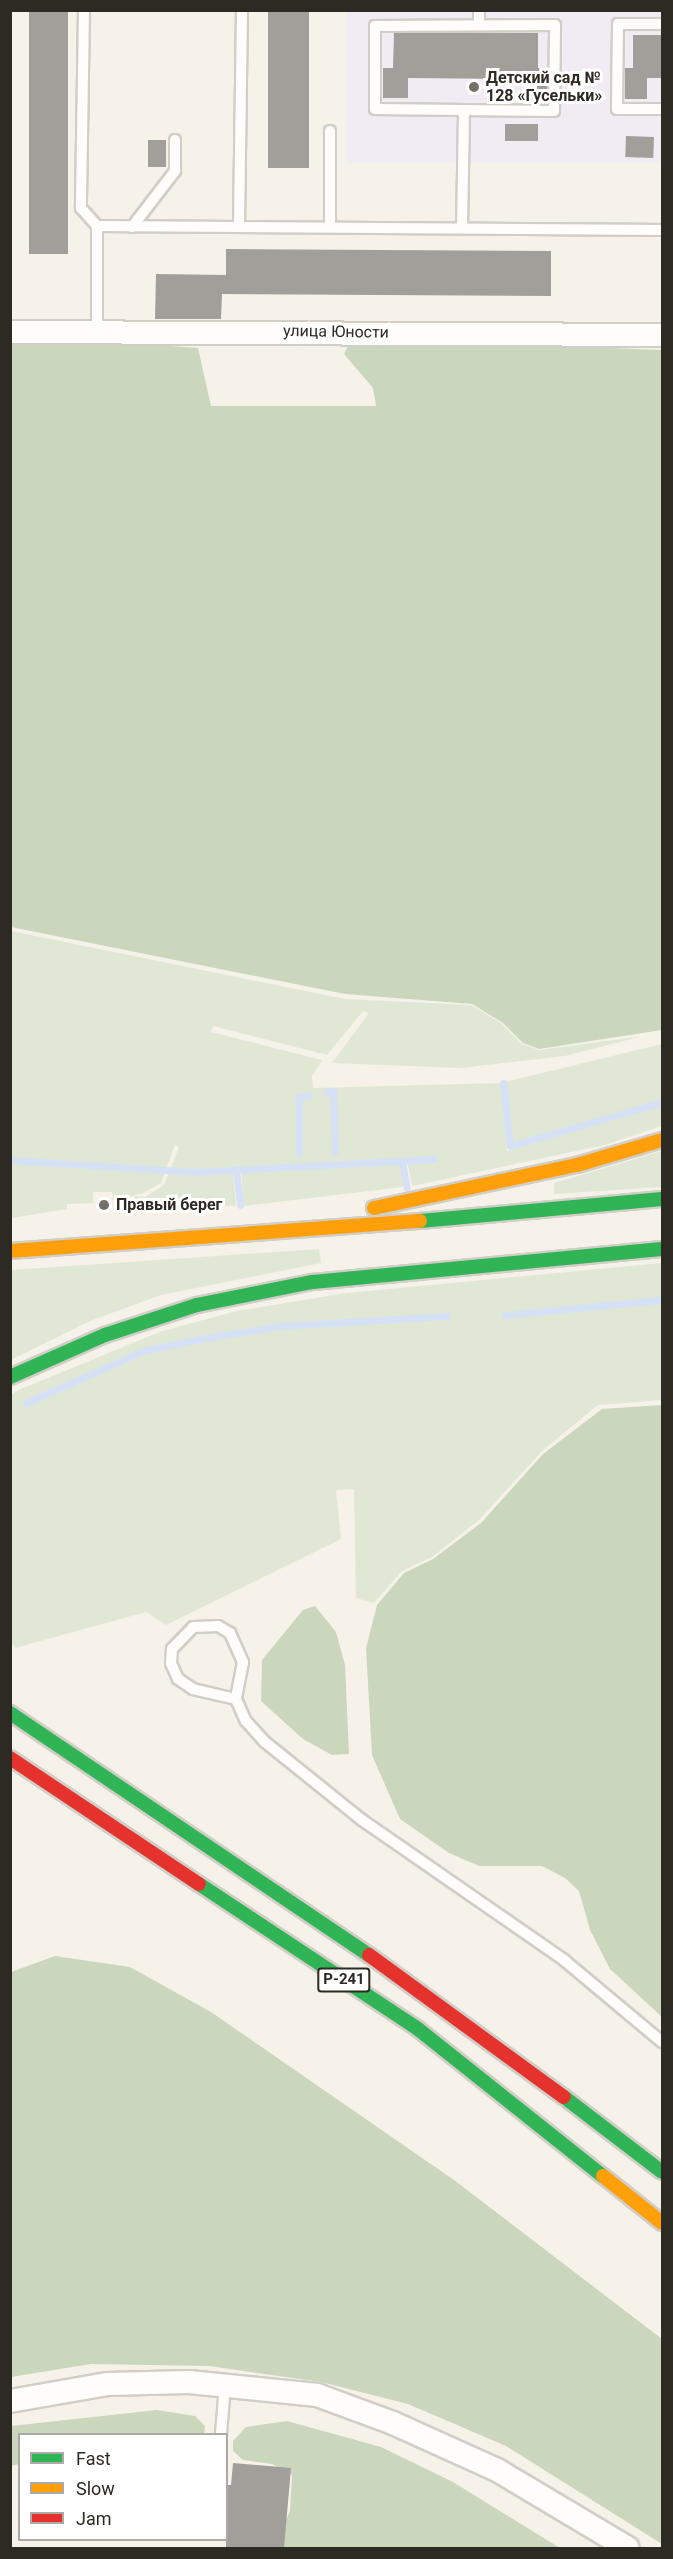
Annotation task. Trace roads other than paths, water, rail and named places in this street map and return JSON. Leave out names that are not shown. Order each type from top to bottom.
[{"type":"main road","points":[[261,1232],[577,1165],[663,1140]]},
{"type":"main road","points":[[10,1251],[564,1211],[663,1199]]},
{"type":"main road","points":[[10,1377],[105,1335],[197,1305],[312,1282],[663,1249]]},
{"type":"main road","name":"Р-241","points":[[10,1713],[450,2010],[663,2172]]},
{"type":"main road","name":"Р-241","points":[[10,1758],[418,2030],[663,2223]]},
{"type":"street","name":"улица Юности","points":[[10,332],[97,329],[663,335]]},
{"type":"street","points":[[10,2401],[107,2384],[225,2385],[317,2395],[393,2423],[497,2470],[628,2548]]},
{"type":"lane","points":[[84,10],[81,208],[98,226],[97,329]]},
{"type":"lane","points":[[239,227],[242,10]]},
{"type":"lane","points":[[479,25],[480,10]]},
{"type":"lane","points":[[663,24],[618,24],[617,77],[617,109],[663,109]]},
{"type":"lane","points":[[555,25],[554,111],[464,110],[375,109],[375,26],[555,25]]},
{"type":"lane","points":[[462,228],[464,110]]},
{"type":"lane","points":[[330,131],[330,228]]},
{"type":"lane","points":[[132,226],[175,171],[175,140]]},
{"type":"lane","points":[[98,226],[663,230]]},
{"type":"lane","points":[[236,1699],[193,1689],[178,1679],[171,1663],[172,1648],[193,1627],[218,1626],[230,1633],[243,1662],[236,1699],[246,1721],[292,1766],[564,1960],[663,2042]]},
{"type":"lane","points":[[221,2433],[225,2385]]},
{"type":"waterway","points":[[503,1083],[510,1146],[662,1102]]},
{"type":"waterway","points":[[327,1092],[333,1091],[335,1152]]},
{"type":"waterway","points":[[299,1153],[299,1097],[309,1095]]},
{"type":"waterway","points":[[10,1160],[195,1172],[435,1159]]},
{"type":"waterway","points":[[402,1161],[407,1188]]},
{"type":"waterway","points":[[236,1171],[240,1205]]},
{"type":"waterway","points":[[505,1315],[662,1300]]},
{"type":"waterway","points":[[26,1403],[143,1351],[200,1339],[280,1326],[447,1316]]},
{"type":"place","name":"Детский сад № 128 «Гусельки»","points":[[474,87]]},
{"type":"place","name":"Правый берег","points":[[104,1205]]}]
